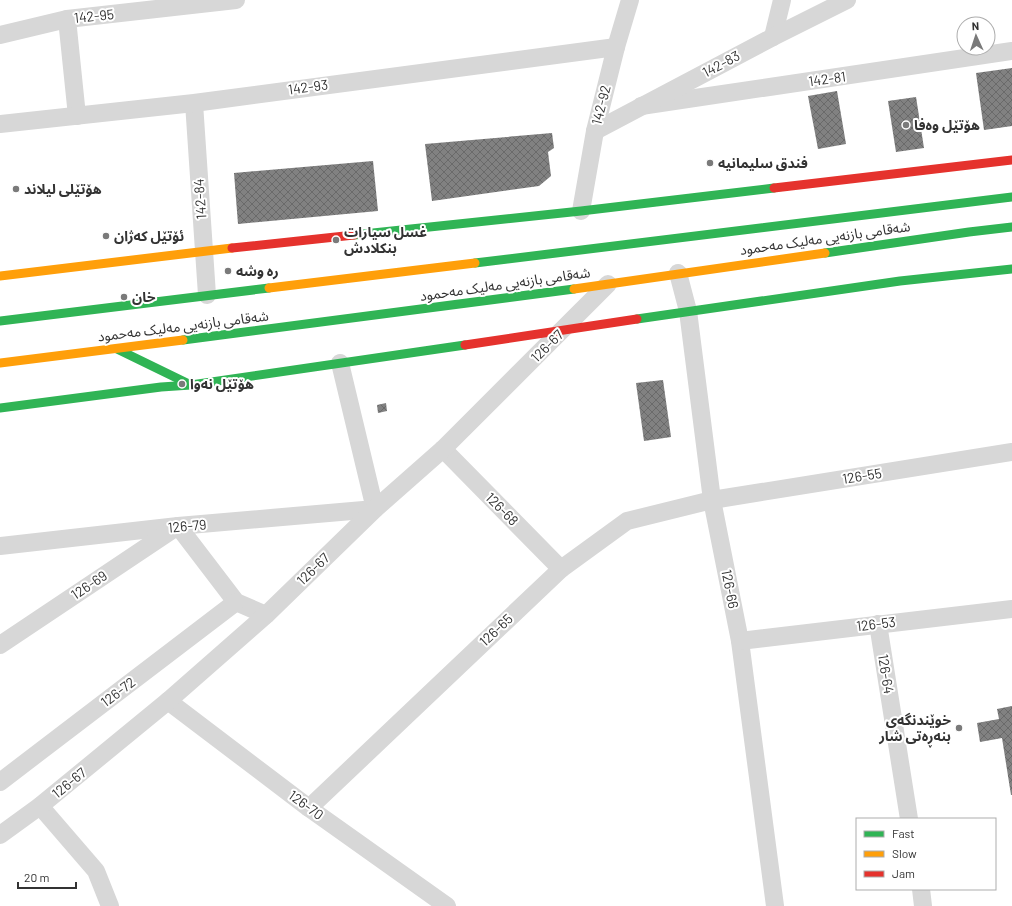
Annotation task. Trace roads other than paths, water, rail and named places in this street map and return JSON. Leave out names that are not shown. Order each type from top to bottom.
[{"type":"main road","points":[[0,276],[581,211],[1012,160]]},
{"type":"main road","name":"شەقامی بازنەیی مەلیک مەحمود","points":[[0,321],[1012,197]]},
{"type":"main road","name":"شەقامی بازنەیی مەلیک مەحمود","points":[[0,363],[608,284],[1012,227]]},
{"type":"main road","points":[[969,232],[998,237]]},
{"type":"main road","points":[[0,408],[161,387],[191,385],[900,281],[1012,269]]},
{"type":"main road","points":[[117,349],[191,385]]},
{"type":"street","name":"142-95","points":[[0,35],[67,19],[236,0]]},
{"type":"street","name":"142-92","points":[[581,211],[595,131],[616,47],[630,0]]},
{"type":"street","points":[[773,37],[782,0]]},
{"type":"street","name":"142-83","points":[[595,131],[773,37],[847,0]]},
{"type":"street","points":[[67,19],[77,116]]},
{"type":"street","name":"142-93","points":[[0,124],[194,103],[616,47]]},
{"type":"street","name":"142-81","points":[[641,106],[1012,51]]},
{"type":"street","name":"142-84","points":[[194,103],[207,296]]},
{"type":"street","name":"126-66","points":[[678,273],[688,311],[712,500],[740,641],[775,906]]},
{"type":"street","name":"126-67","points":[[0,835],[40,806],[168,701],[266,615],[375,509],[443,449],[608,284]]},
{"type":"street","points":[[340,363],[375,509]]},
{"type":"street","name":"126-68","points":[[443,449],[561,569]]},
{"type":"street","name":"126-55","points":[[712,500],[1012,452]]},
{"type":"street","name":"126-65","points":[[309,808],[561,569],[627,521],[712,500]]},
{"type":"street","name":"126-79","points":[[0,546],[178,526],[375,509]]},
{"type":"street","points":[[178,526],[236,602],[266,615]]},
{"type":"street","name":"126-69","points":[[0,644],[178,526]]},
{"type":"street","name":"126-72","points":[[0,782],[236,602]]},
{"type":"street","name":"126-53","points":[[740,641],[1012,609]]},
{"type":"street","name":"126-64","points":[[878,624],[909,818]]},
{"type":"street","name":"126-70","points":[[168,701],[309,808],[446,906]]},
{"type":"street","points":[[40,806],[96,871],[110,906]]},
{"type":"street","points":[[921,890],[923,906]]},
{"type":"place","name":"هۆتێل وەفا","points":[[906,125]]},
{"type":"place","name":"فندق سليمانيه","points":[[710,163]]},
{"type":"place","name":"هۆتێلی لیلاند","points":[[16,189]]},
{"type":"place","name":"ئۆتێل کەژان","points":[[106,236]]},
{"type":"place","name":"غسل سيارات بنكلادش","points":[[336,240]]},
{"type":"place","name":"ره وشه","points":[[228,271]]},
{"type":"place","name":"خان","points":[[124,297]]},
{"type":"place","name":"هۆتێل نەوا","points":[[182,384]]},
{"type":"place","name":"خوێندنگەی بنەڕەتی شار","points":[[959,728]]}]
